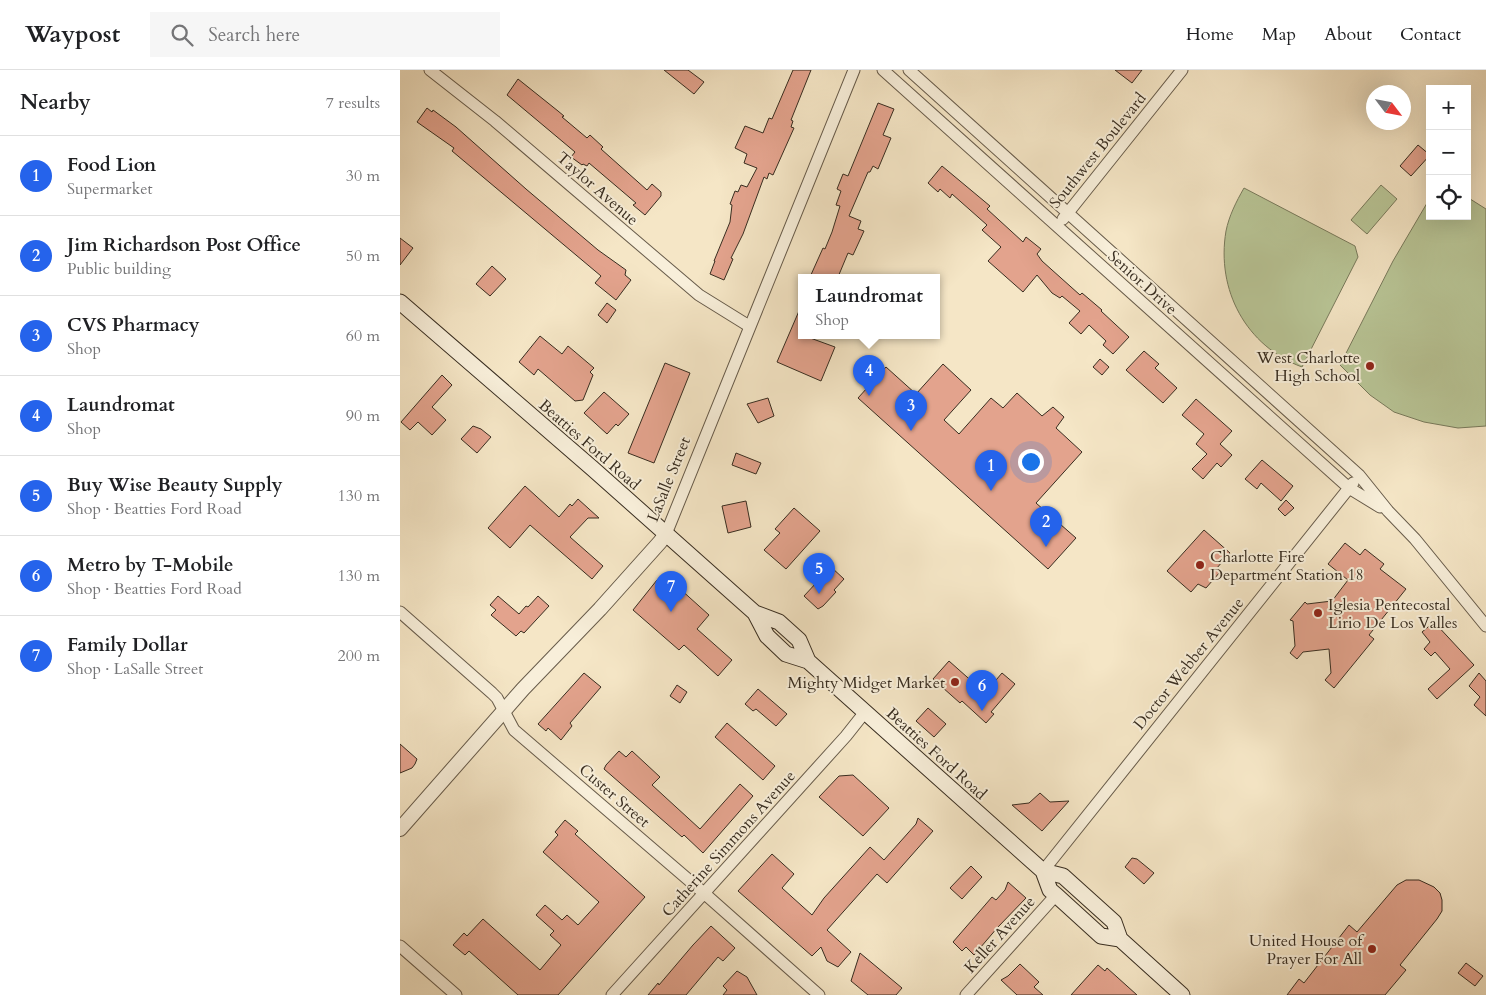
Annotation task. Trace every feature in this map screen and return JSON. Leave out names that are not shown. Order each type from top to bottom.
[{"type":"main road","name":"Beatties Ford Road","points":[[400,302],[755,613],[767,636],[786,654],[808,661],[1043,871],[1063,876],[1114,922],[1120,939],[1182,995]]},
{"type":"main road","name":"Beatties Ford Road","points":[[1043,871],[1050,890],[1056,896],[1102,936],[1120,939]]},
{"type":"street","name":"Taylor Avenue","points":[[430,70],[495,121],[699,295],[749,326]]},
{"type":"street","name":"LaSalle Street","points":[[400,829],[504,711],[598,611],[666,534],[854,70]]},
{"type":"street","name":"Senior Drive","points":[[882,70],[1349,488],[1388,511]]},
{"type":"street","name":"Senior Drive","points":[[909,70],[1359,475],[1388,511],[1416,539],[1486,626]]},
{"type":"street","name":"Southwest Boulevard","points":[[1057,226],[1182,70]]},
{"type":"street","name":"Doctor Webber Avenue","points":[[1043,871],[1359,475]]},
{"type":"street","name":"Custer Street","points":[[400,612],[497,698],[514,730],[819,995]]},
{"type":"street","name":"Catherine Simmons Avenue","points":[[612,995],[705,894],[846,736],[865,712]]},
{"type":"street","name":"Keller Avenue","points":[[966,995],[1056,896]]},
{"type":"street","points":[[400,946],[456,995]]},
{"type":"green space","points":[[1381,185],[1397,199],[1367,234],[1351,220]]},
{"type":"green space","points":[[1244,188],[1355,246],[1358,257],[1302,367],[1282,358],[1265,345],[1239,313],[1231,294],[1226,274],[1224,253],[1226,231],[1233,209]]},
{"type":"green space","points":[[1471,200],[1486,209],[1486,426],[1458,428],[1424,422],[1394,412],[1370,395],[1340,365],[1393,261],[1426,205],[1426,220],[1471,220]]},
{"type":"building","points":[[664,70],[688,70],[704,82],[694,94]]},
{"type":"building","points":[[793,70],[811,70],[791,120],[793,121],[791,127],[794,128],[773,175],[769,173],[767,179],[764,177],[724,280],[710,274],[730,222],[732,205],[730,204],[735,191],[738,192],[741,185],[747,187],[757,168],[744,163],[747,154],[735,148],[745,126],[763,133],[769,118],[772,119]]},
{"type":"building","points":[[1115,70],[1142,70],[1132,83]]},
{"type":"building","points":[[518,79],[564,116],[562,117],[587,138],[590,135],[603,147],[601,149],[647,190],[652,184],[661,192],[661,196],[645,215],[633,205],[636,203],[589,163],[587,166],[582,165],[571,157],[575,152],[507,95]]},
{"type":"building","points":[[878,103],[894,109],[883,135],[891,138],[878,169],[873,166],[870,172],[868,172],[849,216],[861,221],[858,229],[864,231],[853,255],[848,253],[839,274],[811,274],[823,248],[825,249],[840,206],[836,205],[841,191],[837,189],[843,174],[848,176]]},
{"type":"building","points":[[427,108],[432,112],[433,110],[456,127],[598,250],[626,270],[625,275],[631,280],[616,300],[595,283],[601,276],[452,151],[454,148],[417,122]]},
{"type":"building","points":[[1418,145],[1426,152],[1426,159],[1411,176],[1400,166]]},
{"type":"building","points":[[942,166],[990,206],[987,209],[1023,242],[1026,237],[1041,249],[1037,254],[1042,261],[1080,295],[1082,293],[1102,310],[1129,337],[1113,354],[1103,345],[1106,341],[1089,325],[1081,334],[1069,323],[1080,311],[1062,296],[1060,298],[1052,293],[1037,275],[1023,292],[988,261],[1001,247],[982,230],[987,225],[952,194],[950,198],[940,189],[938,192],[928,183]]},
{"type":"building","points":[[400,238],[413,248],[400,265]]},
{"type":"building","points":[[492,266],[506,279],[490,296],[476,284]]},
{"type":"building","points":[[607,303],[616,310],[607,323],[598,315]]},
{"type":"building","points":[[798,313],[798,339],[813,339],[835,347],[821,381],[777,362]]},
{"type":"building","points":[[540,336],[562,354],[568,346],[594,368],[590,372],[593,375],[583,400],[575,401],[538,369],[534,375],[519,362]]},
{"type":"building","points":[[1144,351],[1159,364],[1155,368],[1177,388],[1163,403],[1126,370]]},
{"type":"building","points":[[1100,359],[1109,367],[1102,375],[1093,367]]},
{"type":"building","points":[[665,363],[690,373],[654,463],[628,453]]},
{"type":"building","points":[[943,364],[971,390],[944,420],[959,434],[991,398],[1003,408],[1017,393],[1042,416],[1053,407],[1064,417],[1056,428],[1082,452],[1036,503],[1076,538],[1048,569],[858,398],[886,367],[916,394]]},
{"type":"building","points":[[442,375],[452,385],[432,407],[446,420],[432,435],[418,422],[410,430],[401,422]]},
{"type":"building","points":[[604,392],[629,414],[607,434],[584,413]]},
{"type":"building","points":[[768,398],[774,416],[758,423],[747,404]]},
{"type":"building","points":[[1196,399],[1232,431],[1220,444],[1232,455],[1221,467],[1217,463],[1203,479],[1192,469],[1207,454],[1196,444],[1204,434],[1182,415]]},
{"type":"building","points":[[473,426],[481,429],[491,437],[477,453],[461,439]]},
{"type":"building","points":[[736,453],[761,463],[756,474],[732,465]]},
{"type":"building","points":[[1262,460],[1293,486],[1281,501],[1261,483],[1257,489],[1245,479]]},
{"type":"building","points":[[525,486],[559,517],[570,504],[572,506],[578,499],[599,518],[588,518],[570,537],[603,566],[592,579],[530,525],[510,548],[488,528]]},
{"type":"building","points":[[1286,500],[1294,508],[1285,516],[1278,509]]},
{"type":"building","points":[[746,501],[751,527],[728,533],[722,506]]},
{"type":"building","points":[[794,508],[820,531],[786,569],[764,550],[780,533],[775,529]]},
{"type":"building","points":[[1204,530],[1230,553],[1216,569],[1220,572],[1206,588],[1198,584],[1191,592],[1167,571]]},
{"type":"building","name":"Iglesia Pentecostal Lirio De Los Valles","points":[[1345,543],[1360,555],[1365,549],[1384,564],[1380,569],[1406,589],[1369,635],[1374,639],[1334,688],[1325,680],[1331,673],[1329,649],[1303,652],[1297,659],[1290,653],[1295,646],[1293,621],[1290,620],[1305,602],[1307,604],[1332,601],[1348,580],[1328,564]]},
{"type":"building","points":[[831,567],[844,579],[834,590],[836,592],[818,609],[804,596]]},
{"type":"building","points":[[669,579],[709,615],[697,629],[732,660],[718,676],[684,645],[679,650],[633,610],[657,580]]},
{"type":"building","points":[[498,596],[519,614],[538,596],[549,606],[524,633],[521,631],[516,636],[491,615],[496,610],[490,605]]},
{"type":"building","points":[[1434,622],[1474,665],[1437,699],[1428,689],[1450,669],[1435,652],[1431,656],[1424,649],[1430,642],[1422,632]]},
{"type":"building","points":[[949,661],[985,693],[1002,673],[1015,684],[991,712],[994,714],[986,723],[962,701],[960,703],[933,679]]},
{"type":"building","points":[[584,673],[601,687],[570,723],[572,726],[561,740],[548,728],[546,731],[538,724]]},
{"type":"building","points":[[1479,673],[1486,681],[1486,716],[1474,705],[1480,697],[1469,686]]},
{"type":"building","points":[[677,685],[687,692],[680,703],[670,696]]},
{"type":"building","points":[[758,689],[787,714],[776,726],[756,709],[753,711],[745,704]]},
{"type":"building","points":[[928,708],[946,724],[934,737],[916,721]]},
{"type":"building","points":[[727,723],[775,766],[763,780],[715,737]]},
{"type":"building","points":[[400,744],[417,759],[412,768],[400,773]]},
{"type":"building","points":[[619,751],[626,757],[632,751],[660,777],[652,785],[700,829],[740,784],[753,796],[703,853],[604,769]]},
{"type":"building","points":[[853,775],[889,808],[863,836],[819,797],[839,776]]},
{"type":"building","points":[[1040,793],[1050,802],[1069,801],[1042,831],[1012,805],[1029,803]]},
{"type":"building","points":[[918,818],[933,831],[887,883],[877,874],[827,930],[851,952],[838,967],[827,961],[821,947],[812,956],[738,891],[772,854],[794,874],[782,888],[812,915],[824,898],[870,847],[884,860],[916,824]]},
{"type":"building","points":[[565,820],[578,831],[575,834],[645,897],[558,995],[518,995],[469,951],[465,955],[453,945],[464,933],[467,936],[483,919],[540,970],[561,945],[550,935],[554,931],[536,915],[545,905],[562,920],[567,915],[578,925],[599,902],[543,852],[558,835],[555,832]]},
{"type":"building","points":[[1132,858],[1137,859],[1154,873],[1144,884],[1125,867]]},
{"type":"building","points":[[971,866],[982,877],[962,899],[950,888]]},
{"type":"building","name":"United House of Prayer For All","points":[[1406,880],[1419,880],[1434,887],[1440,893],[1442,911],[1400,965],[1406,970],[1385,995],[1287,995],[1299,979],[1304,983],[1349,925],[1357,932],[1397,885]]},
{"type":"building","points":[[1008,882],[1026,898],[974,955],[966,947],[962,951],[953,942],[992,897],[996,900],[1005,890]]},
{"type":"building","points":[[711,926],[735,948],[723,961],[718,957],[686,995],[648,995],[658,983],[659,985]]},
{"type":"building","points":[[860,953],[902,988],[896,995],[868,995],[851,981]]},
{"type":"building","points":[[1466,963],[1483,976],[1475,986],[1458,973]]},
{"type":"building","points":[[1020,964],[1039,982],[1034,987],[1043,995],[1017,995],[1001,980]]},
{"type":"building","points":[[1098,965],[1105,971],[1107,968],[1137,995],[1071,995]]},
{"type":"building","points":[[737,971],[747,977],[757,995],[723,995],[727,990],[723,986]]},
{"type":"place","name":"West Charlotte High School","points":[[1370,366]]},
{"type":"place","name":"Laundromat","points":[[869,396]]},
{"type":"place","name":"CVS Pharmacy","points":[[911,431]]},
{"type":"place","name":"Food Lion","points":[[991,491]]},
{"type":"place","name":"Jim Richardson Post Office","points":[[1046,547]]},
{"type":"place","name":"Charlotte Fire Department Station 18","points":[[1200,565]]},
{"type":"place","name":"Buy Wise Beauty Supply","points":[[819,594]]},
{"type":"place","name":"Family Dollar","points":[[671,612]]},
{"type":"place","name":"Iglesia Pentecostal Lirio De Los Valles","points":[[1318,613]]},
{"type":"place","name":"Mighty Midget Market","points":[[955,682]]},
{"type":"place","name":"Metro by T-Mobile","points":[[982,711]]},
{"type":"place","name":"United House of Prayer For All","points":[[1372,949]]}]
